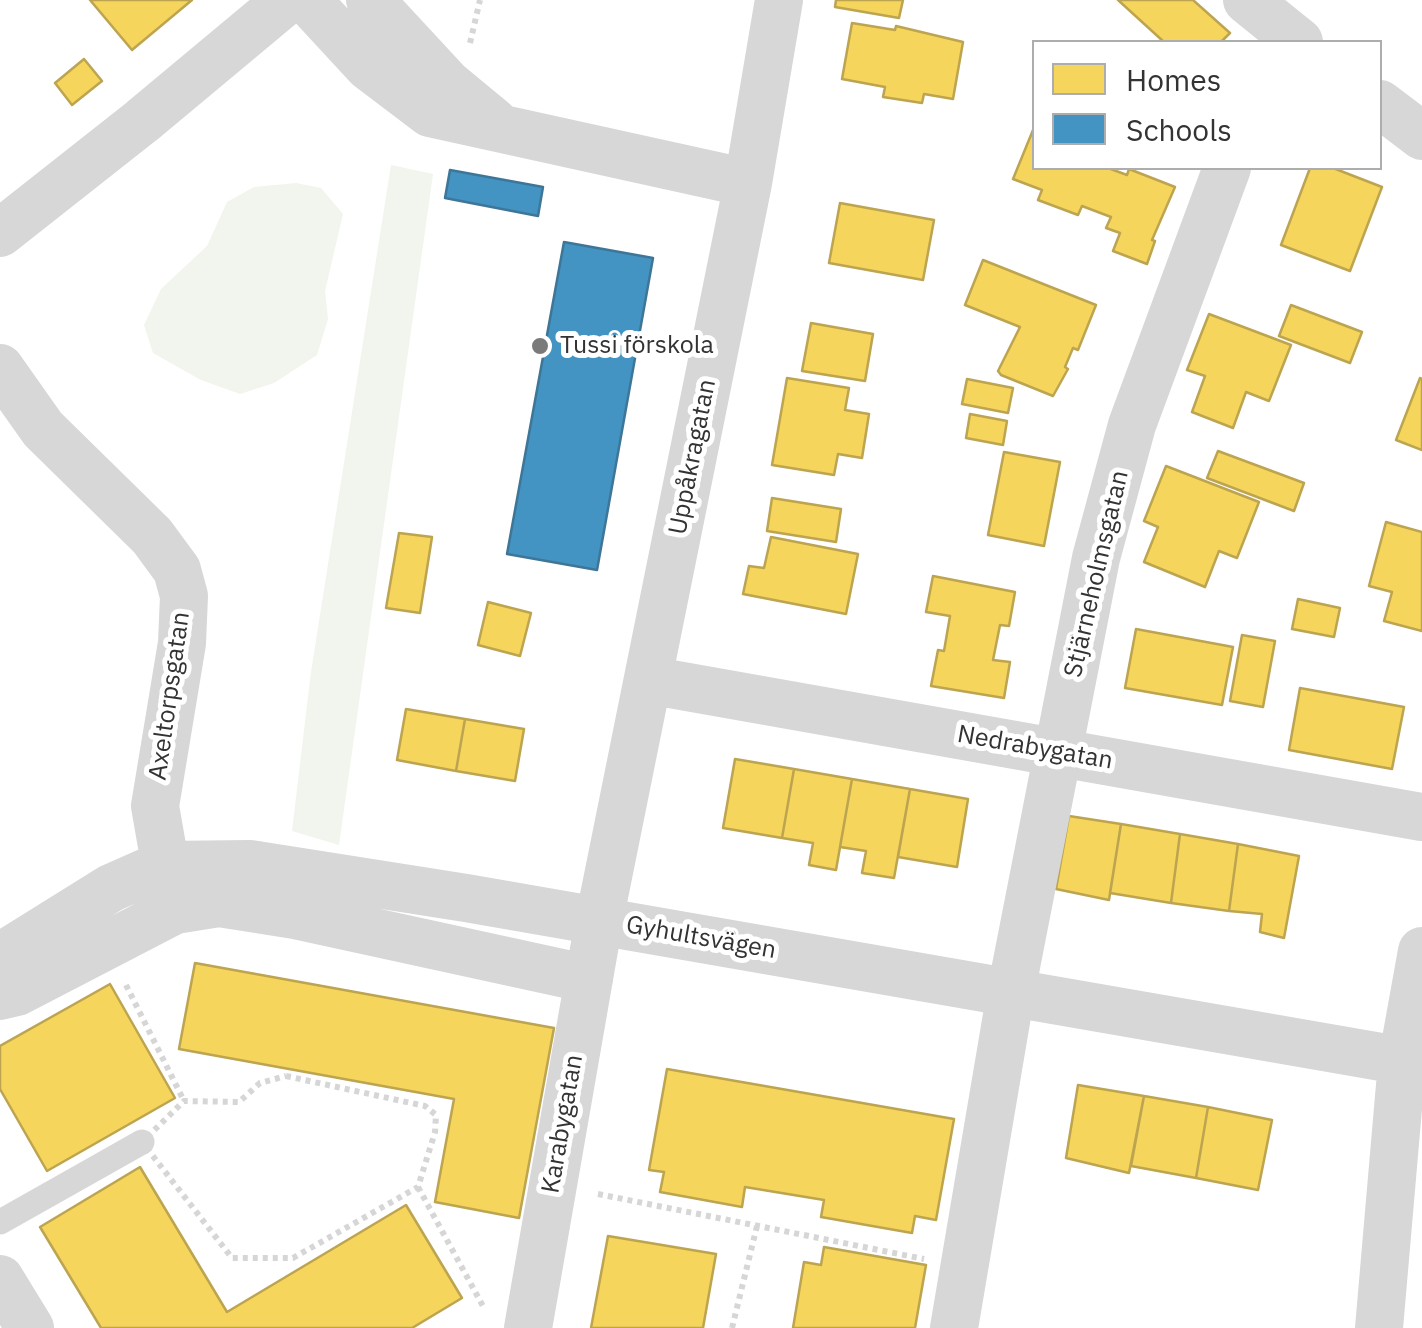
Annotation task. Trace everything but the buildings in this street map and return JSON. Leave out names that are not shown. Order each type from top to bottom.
[{"type":"street","points":[[0,233],[287,0]]},
{"type":"street","points":[[307,0],[368,66],[430,113],[748,183]]},
{"type":"street","points":[[370,0],[448,84],[501,128]]},
{"type":"street","name":"Uppåkragatan","points":[[599,921],[748,183],[778,0]]},
{"type":"street","points":[[1382,106],[1422,136]]},
{"type":"street","name":"Stjärneholmsgatan","points":[[954,1328],[1011,992],[1096,558],[1132,426],[1226,170]]},
{"type":"street","name":"Axeltorpsgatan","points":[[0,368],[43,429],[152,536],[177,570],[184,596],[182,643],[155,806],[163,865],[175,910]]},
{"type":"street","name":"Nedrabygatan","points":[[648,680],[1422,817]]},
{"type":"street","name":"Gyhultsvägen","points":[[0,957],[111,888],[163,865],[250,864],[1412,1063]]},
{"type":"street","points":[[0,996],[17,992],[175,910],[219,902],[295,914],[589,979]]},
{"type":"street","name":"Karabygatan","points":[[507,1320],[553,1185],[599,921]]},
{"type":"street","points":[[1380,1328],[1422,952]]},
{"type":"street","points":[[0,1279],[30,1328]]},
{"type":"lane","points":[[0,1222],[142,1142]]},
{"type":"path","points":[[106,944],[184,1101]]},
{"type":"path","points":[[286,1076],[426,1106],[436,1115],[436,1132],[418,1186],[292,1258],[232,1258],[142,1142],[184,1101],[239,1102],[260,1084],[286,1076]]},
{"type":"path","points":[[553,1185],[964,1267]]},
{"type":"path","points":[[418,1186],[507,1320]]},
{"type":"path","points":[[732,1328],[756,1226]]},
{"type":"shaded area","points":[[391,165],[433,174],[339,845],[292,831],[311,672]]},
{"type":"shaded area","points":[[296,183],[321,188],[343,214],[325,291],[328,319],[317,355],[274,383],[240,394],[201,380],[153,353],[144,325],[161,289],[207,246],[227,202],[254,187]]},
{"type":"place","name":"Tussi förskola","points":[[540,346]]}]
